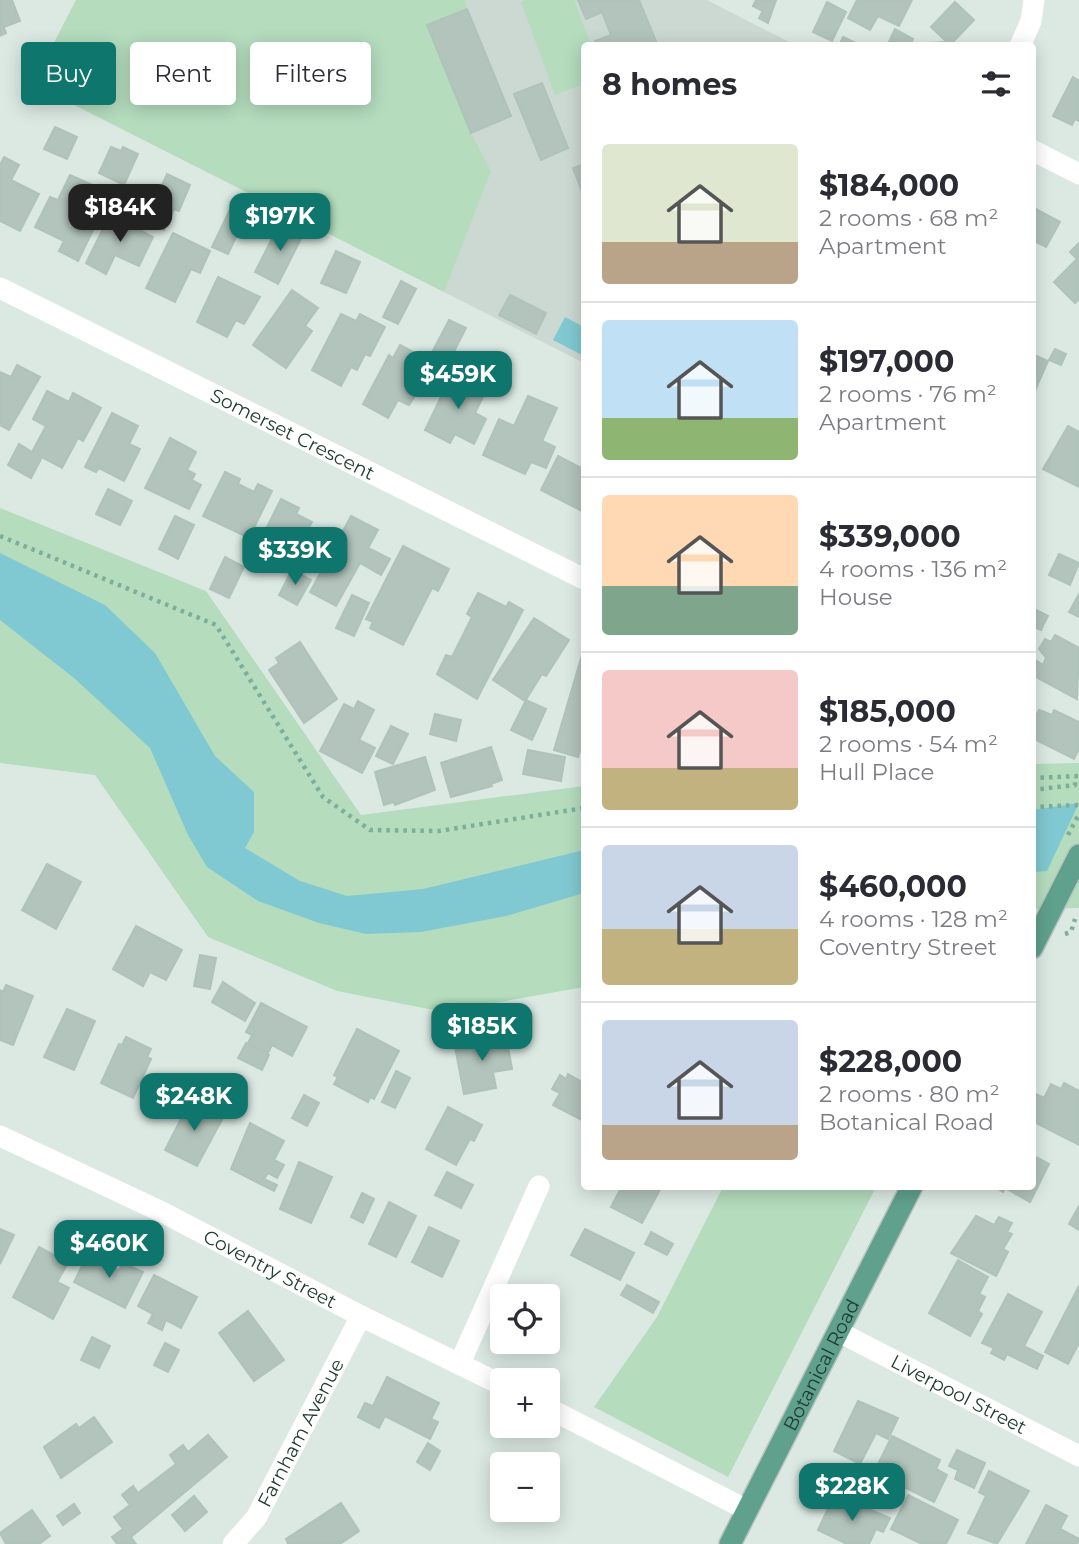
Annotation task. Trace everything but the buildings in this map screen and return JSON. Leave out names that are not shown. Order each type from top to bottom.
[{"type":"main road","points":[[1036,940],[1079,855]]},
{"type":"main road","name":"Botanical Road","points":[[730,1544],[910,1190]]},
{"type":"street","points":[[1022,42],[1031,21],[1034,0]]},
{"type":"street","points":[[1036,152],[1079,174]]},
{"type":"street","name":"Somerset Crescent","points":[[0,288],[581,578]]},
{"type":"street","name":"Coventry Street","points":[[0,1136],[164,1213],[361,1316],[490,1379]]},
{"type":"street","points":[[460,1363],[539,1186]]},
{"type":"street","name":"Farnham Avenue","points":[[233,1544],[256,1518],[361,1316]]},
{"type":"street","name":"Liverpool Street","points":[[839,1332],[1079,1456]]},
{"type":"street","points":[[560,1414],[747,1510]]},
{"type":"path","points":[[0,537],[216,625],[323,797],[370,830],[439,831],[581,808]]},
{"type":"path","points":[[1036,778],[1077,777],[1075,785],[1036,790]]},
{"type":"path","points":[[1036,807],[1079,804]]},
{"type":"shaded area","points":[[76,0],[707,0],[789,42],[581,42],[581,361],[74,105],[116,105],[116,42],[54,42]]},
{"type":"green space","points":[[76,0],[465,0],[467,9],[427,26],[471,133],[491,171],[444,292],[74,105],[116,105],[116,42],[54,42]]},
{"type":"green space","points":[[574,0],[590,42],[581,42],[581,85],[555,95],[521,2]]},
{"type":"green space","points":[[0,508],[206,591],[361,815],[581,786],[581,988],[444,1012],[337,991],[208,937],[95,775],[0,763]]},
{"type":"green space","points":[[1079,763],[1079,908],[1036,909],[1036,764]]},
{"type":"green space","points":[[721,1190],[874,1190],[728,1477],[594,1407],[657,1317]]},
{"type":"water","points":[[565,317],[581,325],[581,354],[553,340]]},
{"type":"water","points":[[0,553],[105,605],[155,653],[215,756],[254,792],[254,832],[245,848],[300,881],[347,896],[423,889],[581,851],[581,894],[506,916],[421,932],[366,934],[319,923],[258,901],[207,867],[188,835],[150,748],[74,678],[0,620]]},
{"type":"water","points":[[1079,803],[1047,871],[1036,872],[1036,810]]}]
